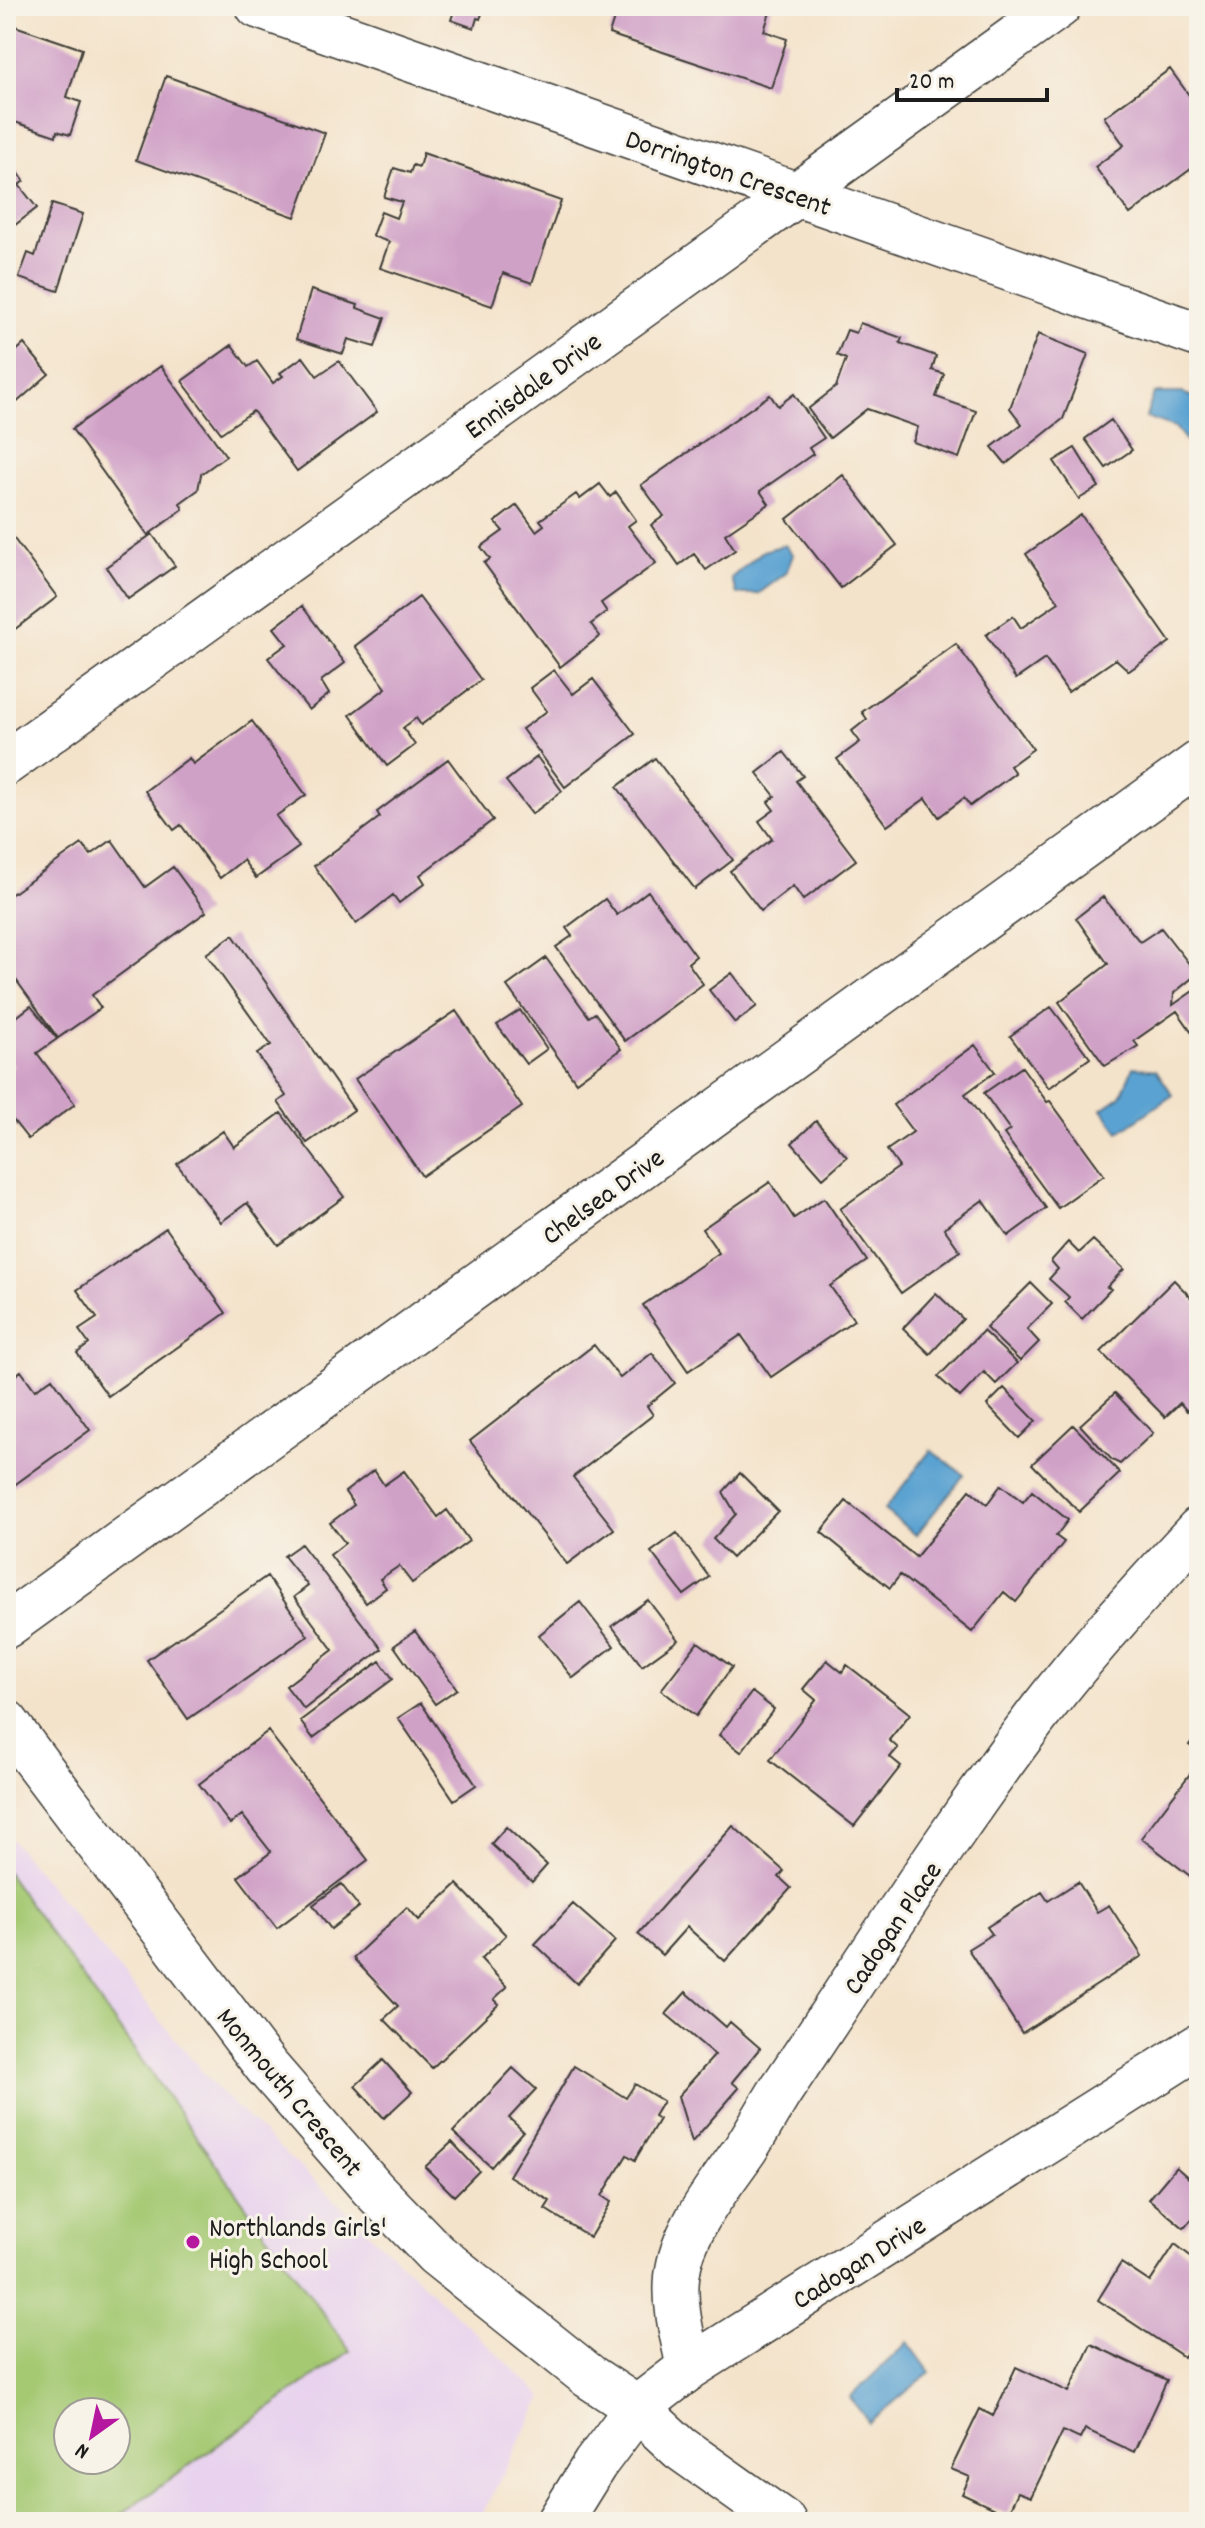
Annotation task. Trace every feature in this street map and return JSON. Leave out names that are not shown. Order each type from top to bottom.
[{"type":"street","name":"Dorrington Crescent","points":[[258,6],[1199,335]]},
{"type":"street","name":"Ennisdale Drive","points":[[6,763],[1059,6]]},
{"type":"street","name":"Chelsea Drive","points":[[6,1626],[1199,763]]},
{"type":"street","name":"Cadogan Place","points":[[689,2368],[677,2313],[677,2276],[684,2249],[700,2216],[997,1771],[1041,1711],[1133,1599],[1199,1529]]},
{"type":"street","name":"Monmouth Crescent","points":[[6,1722],[266,2066],[372,2188],[436,2254],[590,2377],[637,2408],[680,2448],[784,2522]]},
{"type":"street","name":"Cadogan Drive","points":[[559,2522],[595,2464],[637,2408],[689,2368],[1199,2046]]},
{"type":"shaded area","name":"Northlands Girls' High School","points":[[6,1833],[216,2088],[543,2397],[478,2522],[6,2522]]},
{"type":"green space","points":[[6,1871],[350,2351],[110,2522],[6,2522]]},
{"type":"water","points":[[1154,393],[1183,393],[1199,400],[1199,444],[1190,446],[1175,427],[1146,417]]},
{"type":"water","points":[[785,545],[793,555],[786,573],[758,594],[737,594],[731,578],[763,551]]},
{"type":"water","points":[[1133,1067],[1156,1070],[1173,1095],[1119,1132],[1102,1109],[1121,1096]]},
{"type":"water","points":[[931,1450],[964,1475],[916,1535],[884,1510]]},
{"type":"water","points":[[908,2342],[930,2372],[869,2423],[850,2397]]},
{"type":"building","points":[[440,6],[485,6],[474,28],[451,20],[454,11]]},
{"type":"building","points":[[618,6],[772,6],[764,31],[787,39],[771,88],[609,34]]},
{"type":"building","points":[[6,23],[82,49],[67,97],[81,102],[70,135],[57,131],[56,136],[15,122],[6,147]]},
{"type":"building","points":[[1170,69],[1199,109],[1199,163],[1130,214],[1095,167],[1124,145],[1104,117]]},
{"type":"building","points":[[166,76],[325,133],[295,217],[136,160]]},
{"type":"building","points":[[423,153],[561,201],[532,283],[503,273],[492,306],[380,268],[389,242],[372,236],[381,212],[396,218],[402,202],[384,197],[394,168],[410,173],[413,165],[419,167]]},
{"type":"building","points":[[6,165],[9,169],[14,166],[24,181],[19,185],[37,208],[6,232]]},
{"type":"building","points":[[52,204],[83,214],[58,291],[19,278],[28,253],[35,256]]},
{"type":"building","points":[[311,290],[358,305],[357,308],[385,318],[375,347],[348,339],[343,354],[296,339]]},
{"type":"building","points":[[860,323],[902,338],[900,343],[936,356],[932,370],[944,374],[936,397],[976,411],[959,458],[913,442],[918,427],[867,409],[830,438],[808,409],[836,387],[846,359],[837,355],[847,330],[856,333]]},
{"type":"building","points":[[1038,334],[1088,354],[1063,419],[1006,464],[992,447],[1022,424],[1010,408]]},
{"type":"building","points":[[6,342],[14,353],[24,344],[49,374],[6,412]]},
{"type":"building","points":[[232,345],[248,367],[257,361],[273,383],[283,376],[280,373],[303,357],[317,376],[339,361],[377,412],[297,471],[253,411],[221,433],[182,381]]},
{"type":"building","points":[[161,366],[226,456],[201,474],[198,490],[180,503],[183,509],[148,535],[72,429]]},
{"type":"building","points":[[794,394],[824,438],[809,448],[813,454],[760,491],[769,504],[725,534],[735,550],[706,570],[694,554],[679,565],[651,525],[664,516],[641,485],[770,395],[778,406]]},
{"type":"building","points":[[1111,420],[1132,450],[1106,468],[1085,439]]},
{"type":"building","points":[[1075,448],[1099,487],[1079,499],[1054,461]]},
{"type":"building","points":[[843,475],[897,545],[841,588],[787,519]]},
{"type":"building","points":[[600,484],[610,497],[616,492],[636,520],[628,526],[656,563],[601,603],[607,612],[591,624],[600,636],[560,667],[484,563],[490,559],[481,547],[503,531],[495,522],[517,505],[536,531],[544,525],[540,520],[576,494],[580,499]]},
{"type":"building","points":[[1081,515],[1170,642],[1129,671],[1116,659],[1068,692],[1045,659],[1016,679],[986,635],[1013,616],[1021,628],[1059,602],[1026,554]]},
{"type":"building","points":[[6,528],[57,597],[6,636]]},
{"type":"building","points":[[152,534],[175,566],[128,599],[106,567]]},
{"type":"building","points":[[419,597],[481,680],[421,725],[416,718],[403,728],[415,745],[387,766],[350,715],[386,688],[355,646]]},
{"type":"building","points":[[302,606],[345,663],[321,681],[329,694],[309,710],[268,658],[287,644],[274,628]]},
{"type":"building","points":[[956,644],[1033,749],[1010,766],[1015,773],[970,806],[964,798],[939,817],[926,798],[887,826],[837,759],[860,742],[852,731],[867,719],[862,712]]},
{"type":"building","points":[[554,670],[573,694],[593,679],[635,734],[565,787],[522,729],[547,711],[530,688]]},
{"type":"building","points":[[252,721],[306,795],[276,816],[299,847],[256,878],[243,860],[220,878],[181,825],[174,830],[145,791],[189,758],[193,764]]},
{"type":"building","points":[[784,752],[803,776],[796,781],[856,860],[803,900],[793,886],[761,911],[730,871],[772,839],[759,821],[774,810],[768,802],[775,796],[757,773]]},
{"type":"building","points":[[537,757],[562,791],[532,814],[506,781]]},
{"type":"building","points":[[655,758],[733,860],[695,889],[617,787]]},
{"type":"building","points":[[448,759],[493,820],[420,875],[425,883],[399,903],[393,895],[356,924],[314,866],[380,817],[377,812]]},
{"type":"building","points":[[112,840],[145,887],[173,867],[206,912],[92,995],[101,1008],[58,1038],[6,966],[6,898],[82,844],[91,855]]},
{"type":"building","points":[[648,891],[696,956],[688,963],[703,984],[625,1041],[556,947],[572,936],[566,928],[605,899],[617,915]]},
{"type":"building","points":[[1103,897],[1140,942],[1161,928],[1197,974],[1174,993],[1173,1005],[1199,987],[1199,1042],[1177,1011],[1134,1041],[1138,1046],[1105,1066],[1059,1002],[1108,964],[1076,918]]},
{"type":"building","points":[[233,935],[354,1110],[307,1143],[278,1102],[286,1096],[257,1054],[271,1045],[206,954]]},
{"type":"building","points":[[546,958],[589,1017],[595,1013],[621,1049],[576,1082],[507,986]]},
{"type":"building","points":[[732,973],[757,1006],[735,1023],[709,990]]},
{"type":"building","points":[[31,1006],[57,1039],[37,1053],[75,1104],[28,1139],[6,1111],[6,1073],[14,1066],[6,1055],[6,1025]]},
{"type":"building","points":[[1051,1007],[1090,1058],[1049,1088],[1010,1036]]},
{"type":"building","points":[[520,1010],[547,1049],[526,1064],[497,1025]]},
{"type":"building","points":[[456,1011],[522,1107],[422,1176],[355,1079]]},
{"type":"building","points":[[975,1045],[995,1072],[965,1094],[1046,1208],[1008,1236],[983,1200],[944,1228],[960,1251],[901,1293],[840,1209],[899,1167],[887,1150],[913,1132],[893,1105]]},
{"type":"building","points":[[1022,1067],[1104,1175],[1058,1208],[1004,1134],[1010,1130],[984,1093]]},
{"type":"building","points":[[281,1113],[344,1197],[278,1245],[247,1203],[221,1222],[177,1164],[223,1131],[234,1147]]},
{"type":"building","points":[[816,1121],[847,1157],[823,1178],[792,1143]]},
{"type":"building","points":[[770,1182],[794,1218],[824,1198],[867,1261],[830,1286],[854,1320],[771,1377],[741,1335],[688,1371],[643,1305],[719,1253],[702,1229]]},
{"type":"building","points":[[166,1228],[226,1313],[108,1396],[77,1353],[89,1344],[79,1330],[97,1318],[77,1290]]},
{"type":"building","points":[[1093,1240],[1124,1269],[1107,1287],[1111,1289],[1082,1319],[1065,1302],[1069,1297],[1049,1279],[1058,1269],[1051,1261],[1068,1242],[1079,1253]]},
{"type":"building","points":[[1174,1280],[1199,1306],[1199,1400],[1187,1411],[1180,1403],[1165,1417],[1101,1352]]},
{"type":"building","points":[[1031,1283],[1052,1304],[1027,1329],[1039,1342],[1020,1361],[986,1328]]},
{"type":"building","points":[[936,1293],[963,1319],[930,1354],[903,1328]]},
{"type":"building","points":[[983,1331],[1017,1363],[996,1384],[984,1372],[960,1397],[938,1377]]},
{"type":"building","points":[[594,1345],[620,1378],[652,1353],[675,1383],[647,1406],[653,1415],[573,1477],[614,1529],[567,1564],[470,1441]]},
{"type":"building","points":[[21,1371],[35,1390],[52,1378],[90,1430],[6,1491],[6,1382]]},
{"type":"building","points":[[1004,1388],[1036,1421],[1019,1438],[987,1405]]},
{"type":"building","points":[[1115,1393],[1153,1433],[1120,1464],[1112,1460],[1080,1425]]},
{"type":"building","points":[[1073,1425],[1120,1473],[1079,1512],[1032,1464]]},
{"type":"building","points":[[374,1470],[384,1485],[404,1471],[438,1517],[447,1510],[469,1541],[412,1583],[399,1566],[380,1579],[386,1588],[366,1603],[330,1555],[345,1543],[330,1523],[354,1505],[345,1492]]},
{"type":"building","points":[[740,1473],[778,1511],[732,1558],[713,1539],[736,1514],[723,1492]]},
{"type":"building","points":[[1001,1485],[1023,1502],[1032,1491],[1068,1520],[1056,1536],[1064,1542],[1016,1602],[1004,1592],[972,1632],[900,1575],[890,1588],[821,1532],[846,1501],[916,1557],[970,1490],[987,1504]]},
{"type":"building","points":[[677,1533],[709,1577],[684,1595],[651,1552]]},
{"type":"building","points":[[301,1544],[382,1649],[304,1709],[286,1686],[333,1650],[294,1597],[308,1586],[284,1556]]},
{"type":"building","points":[[267,1576],[308,1636],[188,1719],[147,1660]]},
{"type":"building","points":[[648,1600],[678,1640],[642,1666],[612,1626]]},
{"type":"building","points":[[580,1602],[614,1646],[573,1678],[539,1635]]},
{"type":"building","points":[[415,1631],[457,1689],[435,1704],[394,1646]]},
{"type":"building","points":[[698,1642],[732,1667],[696,1716],[661,1690]]},
{"type":"building","points":[[827,1660],[842,1672],[847,1665],[910,1714],[889,1740],[898,1748],[890,1757],[901,1766],[854,1826],[770,1760],[816,1700],[803,1689]]},
{"type":"building","points":[[380,1661],[393,1679],[313,1738],[300,1721]]},
{"type":"building","points":[[752,1692],[774,1709],[741,1752],[719,1735]]},
{"type":"building","points":[[421,1703],[476,1785],[454,1800],[398,1718]]},
{"type":"building","points":[[268,1731],[368,1860],[277,1928],[238,1877],[271,1852],[242,1815],[230,1824],[199,1784]]},
{"type":"building","points":[[1199,1732],[1199,1752],[1189,1745]]},
{"type":"building","points":[[1199,1762],[1199,1883],[1141,1838]]},
{"type":"building","points":[[733,1826],[784,1871],[779,1877],[791,1888],[725,1961],[687,1927],[662,1955],[638,1934]]},
{"type":"building","points":[[506,1827],[547,1865],[532,1882],[491,1844]]},
{"type":"building","points":[[1078,1882],[1097,1912],[1109,1905],[1142,1956],[1022,2033],[968,1949],[992,1934],[987,1927],[1042,1892],[1048,1901]]},
{"type":"building","points":[[341,1884],[359,1907],[331,1929],[313,1905]]},
{"type":"building","points":[[457,1884],[506,1935],[481,1959],[507,1987],[494,1999],[499,2004],[432,2068],[384,2019],[398,2006],[353,1958],[407,1907],[419,1920]]},
{"type":"building","points":[[573,1904],[615,1941],[577,1984],[535,1944]]},
{"type":"building","points":[[686,1992],[726,2027],[730,2022],[760,2048],[732,2082],[739,2088],[692,2142],[678,2096],[715,2055],[666,2014]]},
{"type":"building","points":[[383,2060],[412,2092],[384,2118],[355,2086]]},
{"type":"building","points":[[574,2066],[626,2098],[635,2084],[663,2101],[654,2116],[659,2119],[635,2160],[627,2155],[602,2196],[611,2202],[590,2237],[545,2209],[550,2201],[509,2176]]},
{"type":"building","points":[[513,2068],[536,2089],[509,2118],[523,2131],[491,2167],[453,2132]]},
{"type":"building","points":[[452,2142],[479,2171],[454,2196],[425,2167]]},
{"type":"building","points":[[1176,2167],[1199,2187],[1199,2211],[1184,2228],[1149,2199]]},
{"type":"building","points":[[1175,2244],[1193,2258],[1199,2249],[1199,2333],[1184,2357],[1098,2300],[1121,2263],[1150,2282]]},
{"type":"building","points":[[1091,2344],[1167,2380],[1134,2452],[1085,2429],[1080,2439],[1063,2431],[1031,2497],[1018,2492],[1007,2515],[962,2494],[970,2477],[951,2469],[980,2409],[993,2416],[1016,2367],[1069,2392]]},
{"type":"place","name":"Northlands Girls' High School","points":[[193,2242]]}]
